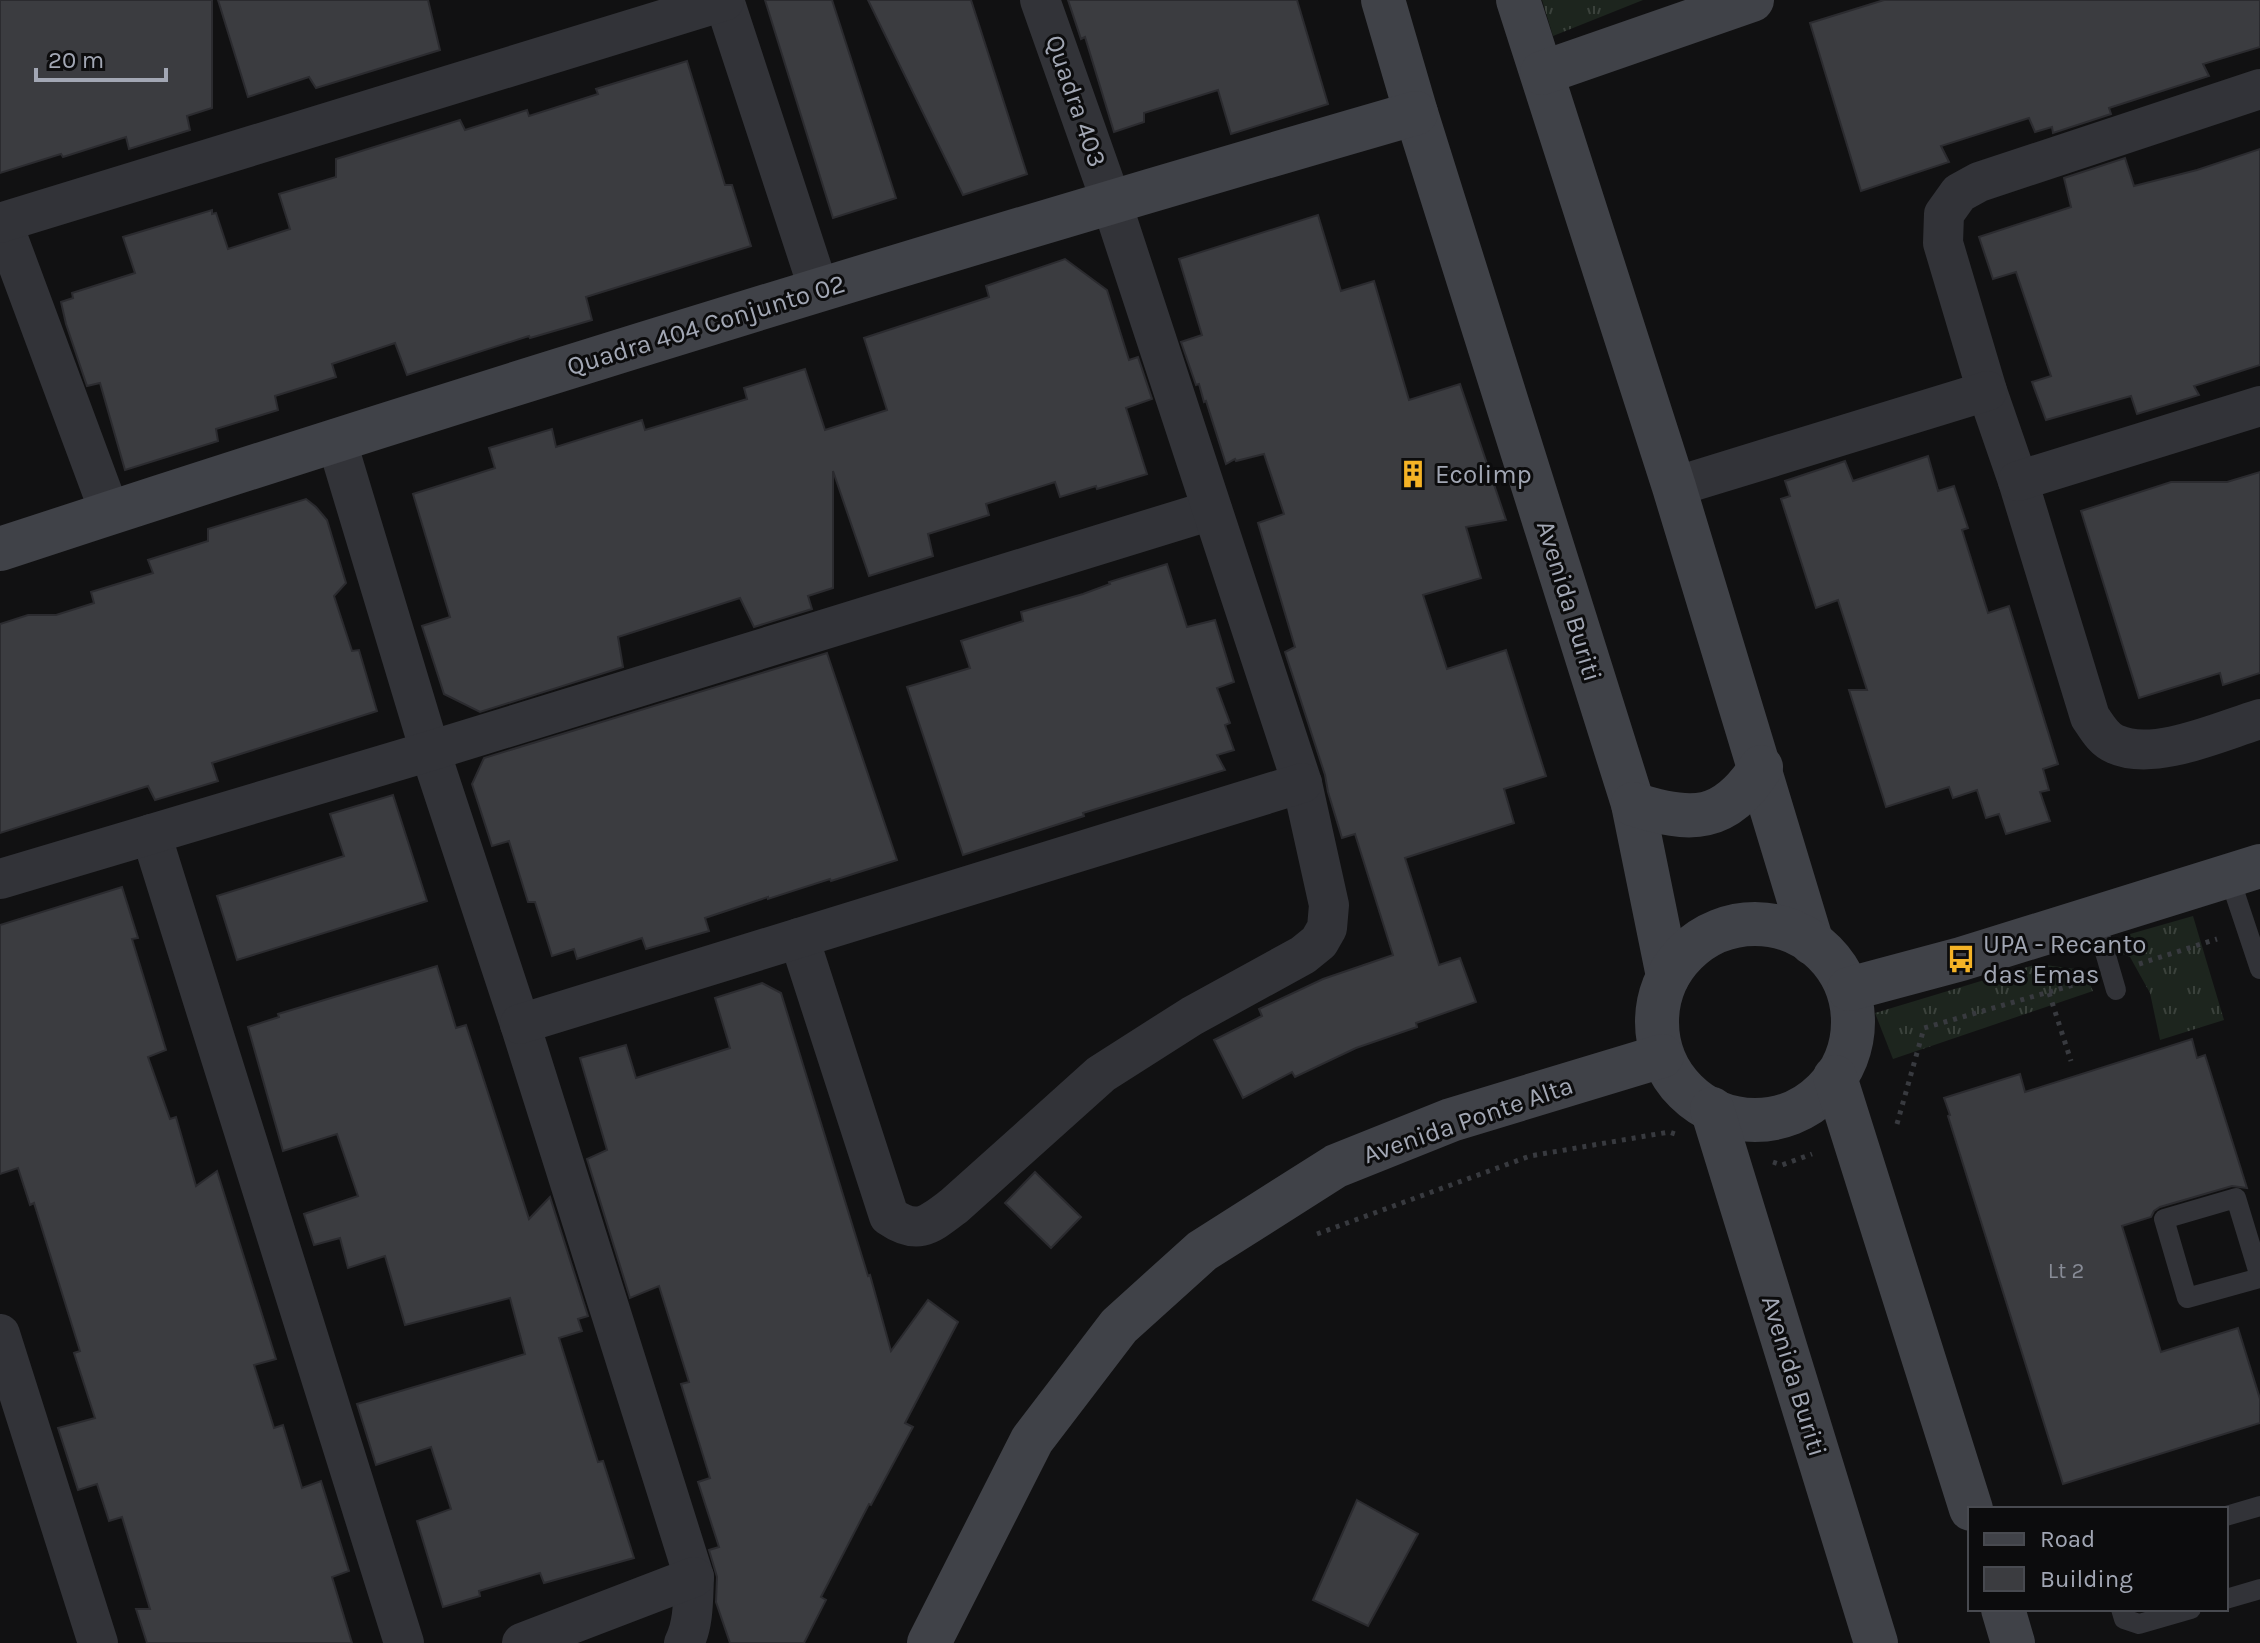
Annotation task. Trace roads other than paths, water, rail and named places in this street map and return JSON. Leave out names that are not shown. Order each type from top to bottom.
[{"type":"main road","name":"Avenida Buriti","points":[[1383,0],[1633,804],[1668,976]]},
{"type":"main road","name":"Avenida Buriti","points":[[1518,0],[1674,487],[1812,943]]},
{"type":"main road","points":[[1542,73],[1752,0]]},
{"type":"main road","name":"Quadra 404 Conjunto 02","points":[[0,549],[336,439],[819,290],[1416,113]]},
{"type":"main road","points":[[1633,804],[1666,815],[1703,816],[1729,804],[1748,787],[1761,767]]},
{"type":"main road","points":[[1849,989],[1961,959],[2244,871]]},
{"type":"main road","name":"Avenida Buriti","points":[[1718,1128],[1732,1118],[1764,1120],[1796,1111],[1823,1093],[1842,1066],[1853,1035],[1849,989],[1819,946],[1791,930],[1758,923],[1726,928],[1696,942],[1674,964],[1668,976],[1660,993],[1656,1025],[1662,1056],[1678,1084],[1703,1105],[1718,1128],[1876,1643]]},
{"type":"main road","name":"Avenida Ponte Alta","points":[[929,1643],[1032,1440],[1119,1326],[1202,1251],[1336,1166],[1451,1120],[1662,1056]]},
{"type":"main road","points":[[1835,1077],[1970,1507]]},
{"type":"main road","points":[[2004,1611],[2013,1643]]},
{"type":"street","name":"Quadra 403","points":[[799,938],[889,1216],[903,1225],[919,1228],[935,1221],[954,1206],[1101,1074],[1192,1016],[1303,955],[1319,942],[1327,928],[1329,905],[1302,783],[1111,201],[1040,0]]},
{"type":"street","points":[[110,513],[1,222],[724,1],[819,290]]},
{"type":"street","points":[[2260,89],[1979,182],[1959,193],[1944,214],[1943,243],[2090,717],[2103,736],[2114,744],[2130,749],[2162,750],[2260,719]]},
{"type":"street","points":[[1674,487],[1987,391]]},
{"type":"street","points":[[2018,481],[2260,406]]},
{"type":"street","points":[[336,439],[430,751],[520,1024],[694,1577],[693,1605],[684,1643]]},
{"type":"street","points":[[0,879],[430,751],[1212,510]]},
{"type":"street","points":[[520,1024],[1302,783]]},
{"type":"street","points":[[151,834],[404,1643]]},
{"type":"street","points":[[0,1334],[13,1424],[98,1643]]},
{"type":"street","points":[[522,1643],[694,1577]]},
{"type":"lane","points":[[2244,871],[2246,930],[2260,969]]},
{"type":"lane","points":[[2095,918],[2113,982]]},
{"type":"lane","points":[[2236,1198],[2260,1278],[2187,1298],[2164,1219],[2236,1198]]},
{"type":"lane","points":[[2228,1515],[2260,1506]]},
{"type":"lane","points":[[2228,1598],[2260,1589]]},
{"type":"lane","points":[[2122,1611],[2124,1619],[2139,1624],[2184,1611]]},
{"type":"place","name":"Ecolimp","points":[[1413,474]]},
{"type":"place","name":"UPA - Recanto das Emas","points":[[1961,959]]}]
